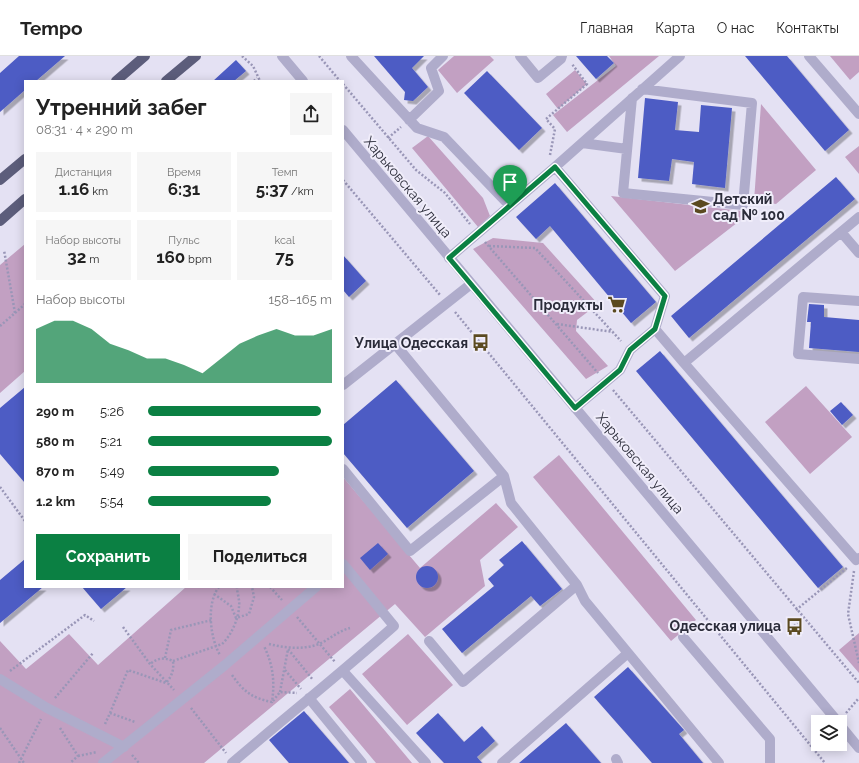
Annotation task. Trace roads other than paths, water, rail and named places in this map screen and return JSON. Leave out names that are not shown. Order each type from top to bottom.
[{"type":"main road","points":[[117,80],[145,56]]},
{"type":"main road","points":[[167,80],[196,56]]},
{"type":"main road","points":[[0,180],[24,160]]},
{"type":"main road","points":[[0,221],[24,200]]},
{"type":"street","points":[[282,56],[302,80]]},
{"type":"street","points":[[351,56],[417,128],[444,137],[510,206]]},
{"type":"street","points":[[409,120],[439,91],[431,68],[443,56]]},
{"type":"street","points":[[520,56],[538,78],[562,56]]},
{"type":"street","points":[[449,258],[555,167],[680,56]]},
{"type":"street","points":[[809,56],[859,114]]},
{"type":"street","points":[[632,98],[623,192],[743,205],[752,103],[642,89]]},
{"type":"street","name":"Харьковская улица","points":[[344,131],[470,284],[832,715]]},
{"type":"street","points":[[582,143],[627,149]]},
{"type":"street","points":[[555,167],[665,296],[655,329],[630,350],[620,370],[575,408]]},
{"type":"street","points":[[684,363],[859,217]]},
{"type":"street","points":[[841,232],[859,253]]},
{"type":"street","points":[[344,384],[470,284]]},
{"type":"street","points":[[859,301],[803,296],[798,354],[859,359]]},
{"type":"street","points":[[655,329],[858,559]]},
{"type":"street","points":[[395,344],[504,476],[511,503],[577,585],[585,601],[720,763]]},
{"type":"street","points":[[344,470],[410,551],[504,476]]},
{"type":"street","points":[[232,763],[343,671],[394,626],[344,566]]},
{"type":"street","points":[[429,641],[462,682],[577,585]]},
{"type":"street","points":[[103,763],[225,665],[315,588]]},
{"type":"street","points":[[683,637],[770,740],[770,763]]},
{"type":"street","points":[[502,763],[628,653]]},
{"type":"street","points":[[343,671],[426,763]]},
{"type":"street","points":[[3,676],[47,708],[99,736],[124,747]]},
{"type":"street","points":[[309,698],[362,763]]},
{"type":"street","points":[[847,733],[859,748]]},
{"type":"place","name":"Детский сад № 100","points":[[700,207]]},
{"type":"place","name":"Продукты","points":[[616,305]]},
{"type":"place","name":"Улица Одесская","points":[[481,343]]},
{"type":"place","name":"Одесская улица","points":[[794,626]]}]
